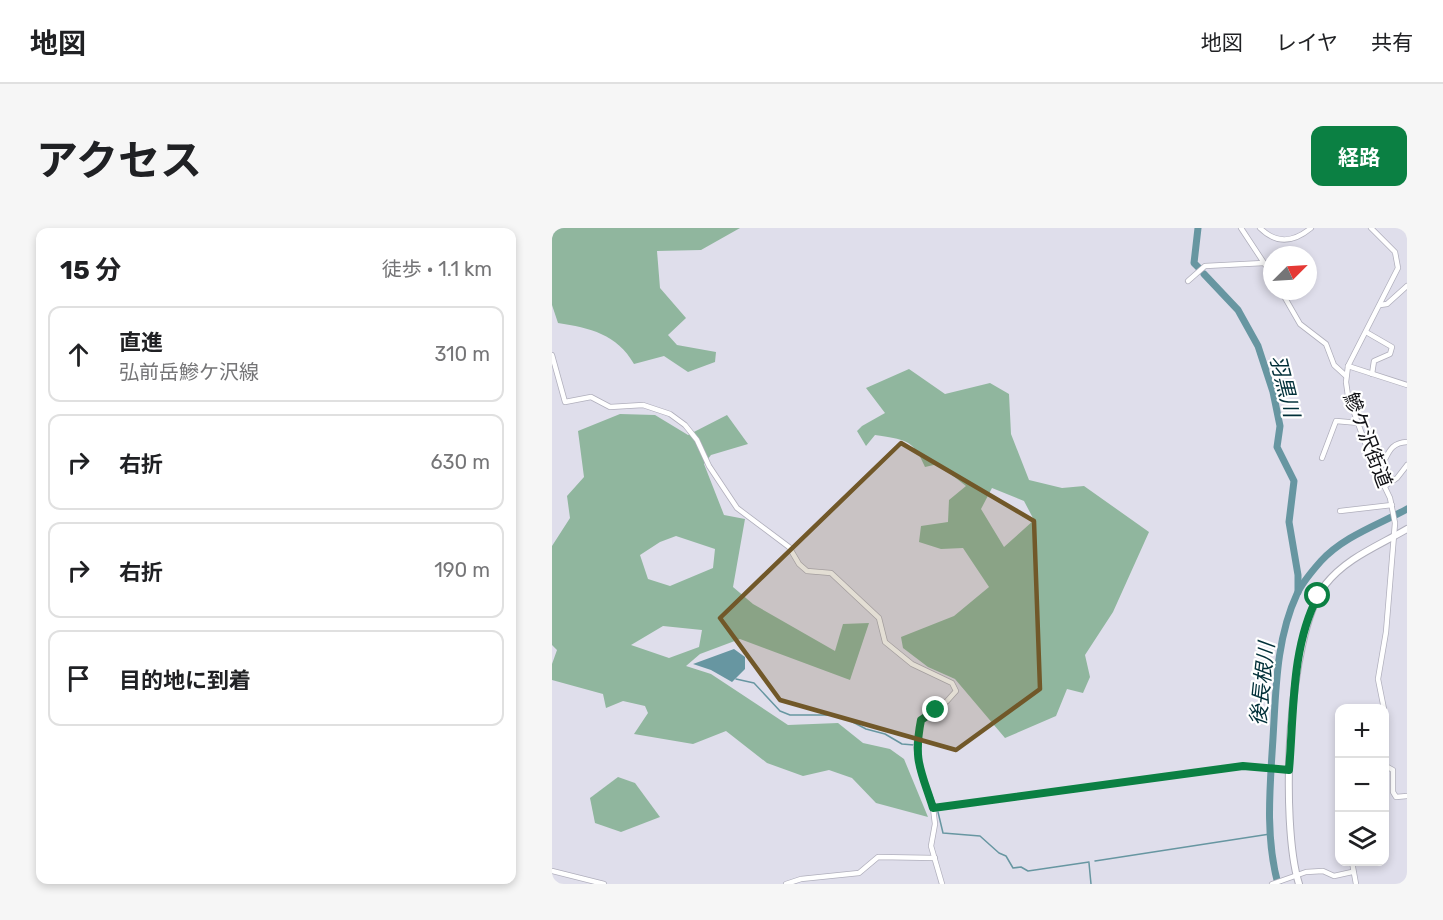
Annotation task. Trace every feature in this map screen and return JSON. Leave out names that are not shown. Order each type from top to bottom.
[{"type":"main road","points":[[1299,884],[1288,816],[1289,770],[1300,649],[1313,606],[1325,586],[1350,561],[1407,529]]},
{"type":"street","points":[[1241,228],[1263,261]]},
{"type":"street","points":[[1260,228],[1269,236],[1285,240],[1296,238],[1311,228]]},
{"type":"street","name":"鰺ケ沢街道","points":[[1371,228],[1395,252],[1399,264],[1397,273],[1348,366],[1346,376],[1348,396],[1385,486],[1395,523],[1386,632],[1378,679],[1383,704]]},
{"type":"street","points":[[1188,281],[1205,266],[1263,263]]},
{"type":"street","points":[[1380,306],[1388,304],[1407,286]]},
{"type":"street","points":[[1286,300],[1300,324],[1326,344],[1334,364],[1346,376]]},
{"type":"street","points":[[1366,332],[1392,347],[1390,354],[1374,361],[1372,374]]},
{"type":"street","points":[[552,356],[565,402],[591,397],[610,407],[643,405],[658,408],[685,425],[704,451],[709,466],[737,508],[789,547],[799,564],[807,571],[831,573],[879,618],[885,642],[904,658],[941,679],[952,682],[956,691],[947,701],[921,720],[916,746],[920,770],[933,808],[935,824],[931,846],[942,884]]},
{"type":"street","points":[[1348,366],[1407,385]]},
{"type":"street","points":[[1322,458],[1336,421],[1359,423]]},
{"type":"street","points":[[1377,471],[1389,450],[1397,444],[1407,442]]},
{"type":"street","points":[[1385,486],[1397,478],[1407,465]]},
{"type":"street","points":[[1340,511],[1392,507]]},
{"type":"street","points":[[933,808],[1199,772],[1263,767],[1289,770]]},
{"type":"street","points":[[1389,768],[1393,770],[1393,792],[1396,797],[1407,796]]},
{"type":"street","points":[[786,884],[801,879],[859,873],[878,857],[935,858]]},
{"type":"street","points":[[1352,866],[1356,884]]},
{"type":"street","points":[[552,870],[604,884]]},
{"type":"street","points":[[1272,884],[1296,875],[1317,871],[1334,876],[1352,872]]},
{"type":"highlighted area","points":[[901,443],[1034,521],[1040,689],[956,750],[780,700],[720,618]]},
{"type":"green space","points":[[552,228],[740,228],[701,250],[657,251],[660,288],[686,318],[668,335],[677,345],[716,352],[715,362],[688,372],[664,356],[634,364],[619,346],[602,334],[558,323],[552,305]]},
{"type":"green space","points":[[909,369],[945,394],[990,383],[1009,394],[1011,434],[1029,480],[1062,488],[1084,486],[1149,532],[1113,612],[1085,655],[1090,677],[1083,693],[1067,689],[1056,716],[1005,738],[955,679],[928,667],[903,648],[901,637],[954,616],[989,587],[963,548],[941,549],[919,542],[921,526],[948,522],[949,500],[966,486],[938,464],[925,467],[916,450],[906,442],[875,435],[866,446],[857,431],[885,413],[866,388]],"holes":[[[992,488],[1024,501],[1034,520],[1004,547],[981,509]]]},
{"type":"green space","points":[[620,414],[655,415],[688,435],[727,415],[748,444],[711,455],[704,464],[724,515],[745,519],[733,587],[753,604],[835,651],[843,624],[869,623],[850,680],[740,639],[700,654],[686,666],[711,674],[788,725],[838,723],[863,743],[890,749],[904,759],[928,817],[876,803],[852,778],[829,770],[803,776],[767,763],[726,731],[693,744],[634,734],[648,713],[645,706],[623,701],[606,708],[603,694],[552,680],[552,664],[557,650],[552,645],[552,546],[570,518],[567,496],[584,477],[578,431]],"holes":[[[676,536],[715,549],[713,568],[670,586],[648,579],[640,555],[660,542]],[[663,626],[702,630],[699,647],[669,658],[631,645]]]},
{"type":"green space","points":[[618,777],[635,783],[660,817],[621,832],[595,823],[590,798]]},
{"type":"water","points":[[734,649],[745,657],[745,669],[732,682],[711,670],[693,664]]},
{"type":"waterway","name":"羽黒川","points":[[1198,228],[1194,263],[1199,268]]},
{"type":"waterway","name":"羽黒川","points":[[1204,274],[1238,310],[1258,346],[1273,392],[1280,426],[1277,447],[1294,481],[1289,522],[1298,575],[1298,592]]},
{"type":"waterway","name":"後長根川","points":[[1278,884],[1271,848],[1270,793],[1278,665],[1290,611],[1305,581],[1330,552],[1351,538],[1407,509]]},
{"type":"waterway","points":[[736,679],[754,683],[780,711],[790,715],[831,715],[885,734],[902,744],[914,745]]},
{"type":"waterway","points":[[919,753],[920,745]]},
{"type":"waterway","points":[[923,772],[935,804]]},
{"type":"waterway","points":[[938,812],[943,833],[980,836],[999,853],[1006,856],[1013,868],[1021,867],[1028,871],[1089,862]]},
{"type":"waterway","points":[[1095,861],[1270,834]]},
{"type":"waterway","points":[[1089,863],[1091,884]]},
{"type":"route","points":[[936,710],[921,720],[916,746],[920,770],[933,808],[1243,766],[1289,770],[1300,649],[1307,621],[1318,596]]}]
